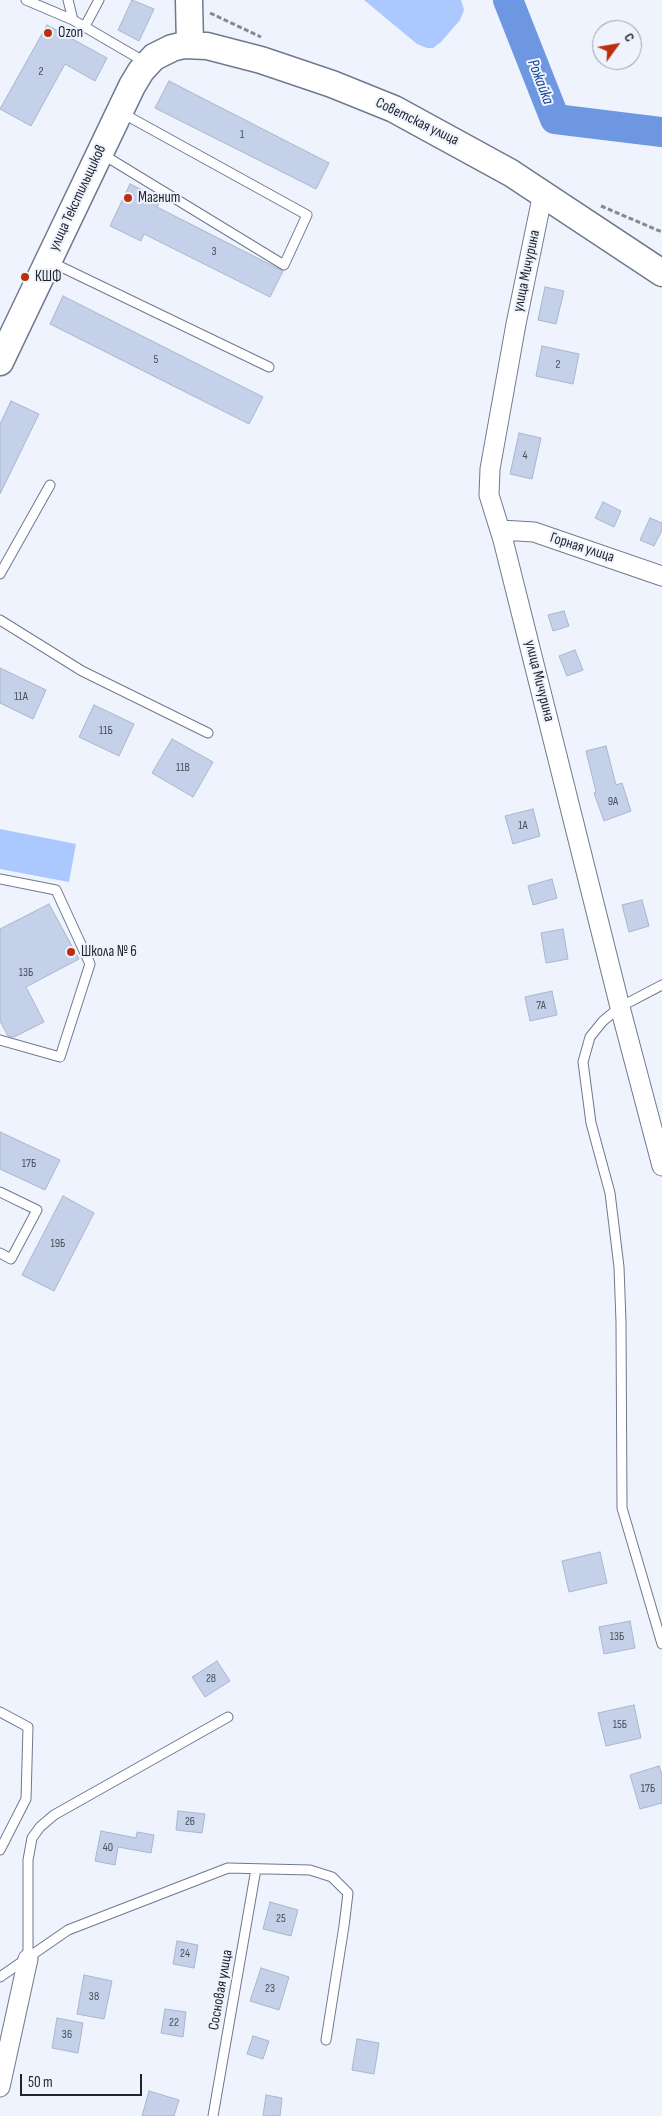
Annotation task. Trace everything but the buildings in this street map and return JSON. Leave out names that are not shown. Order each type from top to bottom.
[{"type":"main road","points":[[189,0],[190,45]]},
{"type":"main road","name":"Советская улица","points":[[147,64],[165,51],[178,46],[190,45],[217,48],[267,62],[394,109],[482,156],[543,193],[662,273]]},
{"type":"main road","name":"улица Текстильщиков","points":[[0,362],[119,111],[136,78],[147,64]]},
{"type":"street","name":"улица Мичурина","points":[[543,193],[516,324],[489,480],[491,503],[501,530],[620,1007],[662,1166]]},
{"type":"street","name":"Горная улица","points":[[501,530],[524,530],[547,536],[662,576]]},
{"type":"street","points":[[0,2087],[28,1959]]},
{"type":"lane","points":[[68,0],[73,20]]},
{"type":"lane","points":[[84,28],[99,0]]},
{"type":"lane","points":[[32,1],[73,20],[147,64]]},
{"type":"lane","points":[[100,152],[284,265],[307,215],[119,111]]},
{"type":"lane","points":[[48,261],[269,367]]},
{"type":"lane","points":[[0,574],[50,485]]},
{"type":"lane","points":[[0,620],[82,672],[208,733]]},
{"type":"lane","points":[[0,879],[56,890],[90,964],[60,1057],[0,1040]]},
{"type":"lane","points":[[662,985],[620,1007],[603,1021],[590,1037],[584,1052],[583,1072],[591,1123],[610,1193],[619,1267],[622,1508],[662,1644]]},
{"type":"lane","points":[[0,1192],[37,1210],[11,1258],[0,1253]]},
{"type":"lane","points":[[0,1712],[28,1727],[26,1799],[0,1850]]},
{"type":"lane","points":[[28,1959],[28,1860],[32,1838],[40,1827],[54,1815],[228,1717]]},
{"type":"lane","points":[[0,1977],[68,1930],[228,1868],[310,1870],[332,1877],[348,1893],[326,2040]]},
{"type":"lane","name":"Сосновая улица","points":[[213,2116],[256,1869]]},
{"type":"shaded area","points":[[364,0],[461,0],[464,10],[460,20],[441,42],[433,48],[427,48],[417,44]]},
{"type":"shaded area","points":[[0,829],[76,844],[69,882],[0,869]]},
{"type":"waterway","name":"Рожайка","points":[[508,0],[555,119],[662,132]]},
{"type":"place","name":"Ozon","points":[[48,33]]},
{"type":"place","name":"Магнит","points":[[128,198]]},
{"type":"place","name":"КШФ","points":[[25,277]]},
{"type":"place","name":"Школа № 6","points":[[71,952]]}]
